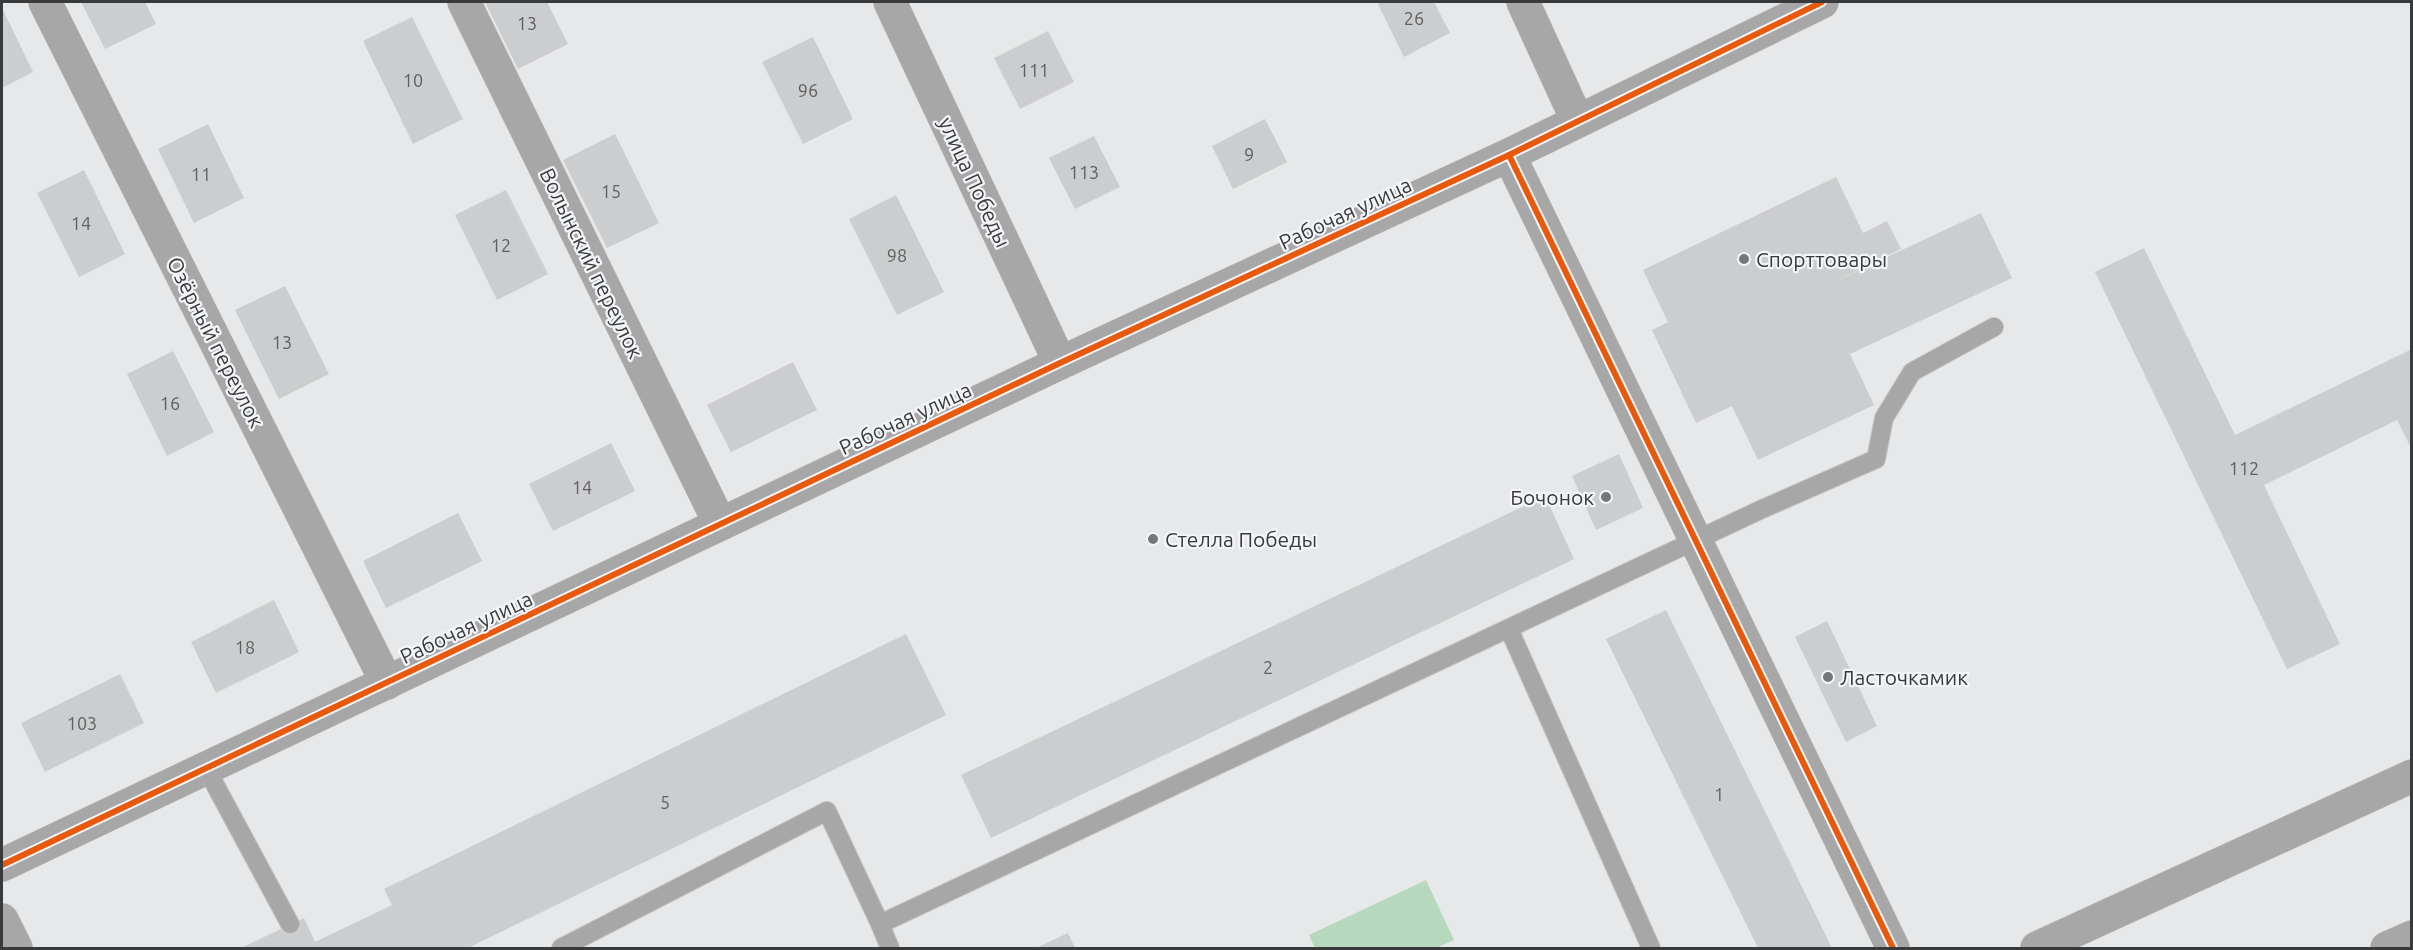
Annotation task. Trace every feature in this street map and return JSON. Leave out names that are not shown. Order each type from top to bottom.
[{"type":"street","name":"Озёрный переулок","points":[[45,2],[387,683]]},
{"type":"street","name":"Волынский переулок","points":[[464,2],[720,524]]},
{"type":"street","name":"улица Победы","points":[[890,2],[1060,363]]},
{"type":"street","points":[[1522,2],[1577,120]]},
{"type":"street","name":"Рабочая улица","points":[[2,865],[1060,363],[1509,155],[1822,2]]},
{"type":"street","points":[[1509,155],[1893,948]]},
{"type":"street","points":[[2037,948],[2412,776]]},
{"type":"street","points":[[2,920],[16,948]]},
{"type":"street","points":[[2387,948],[2412,937]]},
{"type":"lane","points":[[880,924],[1876,459],[1884,418],[1912,372],[1994,327]]},
{"type":"lane","points":[[1509,629],[1651,948]]},
{"type":"lane","points":[[206,768],[290,924]]},
{"type":"lane","points":[[561,948],[827,811],[890,948]]},
{"type":"green space","points":[[1426,880],[1454,940],[1436,948],[1315,948],[1309,935]]},
{"type":"building","points":[[81,2],[145,2],[156,24],[105,49]]},
{"type":"building","points":[[485,2],[547,2],[568,44],[518,69]]},
{"type":"building","points":[[1382,2],[1434,2],[1450,33],[1404,57],[1378,4]]},
{"type":"building","points":[[2,8],[33,72],[2,88]]},
{"type":"building","points":[[412,17],[463,119],[413,144],[363,41]]},
{"type":"building","points":[[1048,31],[1074,82],[1020,109],[994,58]]},
{"type":"building","points":[[813,37],[853,119],[803,144],[762,62]]},
{"type":"building","points":[[1265,119],[1287,162],[1233,189],[1212,146]]},
{"type":"building","points":[[208,124],[244,198],[194,223],[158,149]]},
{"type":"building","points":[[615,134],[659,223],[607,248],[563,160]]},
{"type":"building","points":[[1094,136],[1120,187],[1075,209],[1049,158]]},
{"type":"building","points":[[84,170],[125,254],[79,277],[37,193]]},
{"type":"building","points":[[1836,177],[1863,233],[1887,221],[1901,249],[1823,287],[1981,213],[2012,278],[1850,354],[1874,405],[1758,460],[1732,406],[1696,423],[1652,330],[1668,322],[1643,270]]},
{"type":"building","points":[[506,190],[548,274],[497,300],[455,215]]},
{"type":"building","points":[[896,195],[944,292],[897,315],[849,219]]},
{"type":"building","points":[[2144,248],[2235,435],[2412,349],[2412,450],[2397,420],[2264,485],[2340,644],[2287,669],[2095,272]]},
{"type":"building","points":[[285,286],[329,374],[279,399],[235,310]]},
{"type":"building","points":[[173,351],[214,432],[167,456],[127,374]]},
{"type":"building","points":[[793,362],[817,410],[731,452],[707,405]]},
{"type":"building","points":[[611,443],[635,491],[553,531],[529,484]]},
{"type":"building","points":[[1619,454],[1643,508],[1596,530],[1572,476]]},
{"type":"building","points":[[1545,496],[1574,559],[991,838],[961,775]]},
{"type":"building","points":[[458,513],[482,561],[386,608],[363,561]]},
{"type":"building","points":[[274,600],[299,652],[216,693],[191,642]]},
{"type":"building","points":[[1666,610],[1832,948],[1758,948],[1606,639]]},
{"type":"building","points":[[1827,621],[1877,726],[1846,742],[1795,637]]},
{"type":"building","points":[[906,634],[946,715],[468,948],[241,948],[304,918],[315,942],[392,905],[384,889]]},
{"type":"building","points":[[120,674],[144,723],[45,772],[21,723]]},
{"type":"building","points":[[1068,933],[1075,948],[1036,948]]},
{"type":"cycle path","points":[[2,865],[1060,363],[1509,155],[1822,2]]},
{"type":"cycle path","points":[[1509,155],[1893,948]]},
{"type":"place","name":"Спорттовары","points":[[1744,259]]},
{"type":"place","name":"Бочонок","points":[[1606,497]]},
{"type":"place","name":"Стелла Победы","points":[[1153,539]]},
{"type":"place","name":"Ласточкамик","points":[[1828,677]]}]
